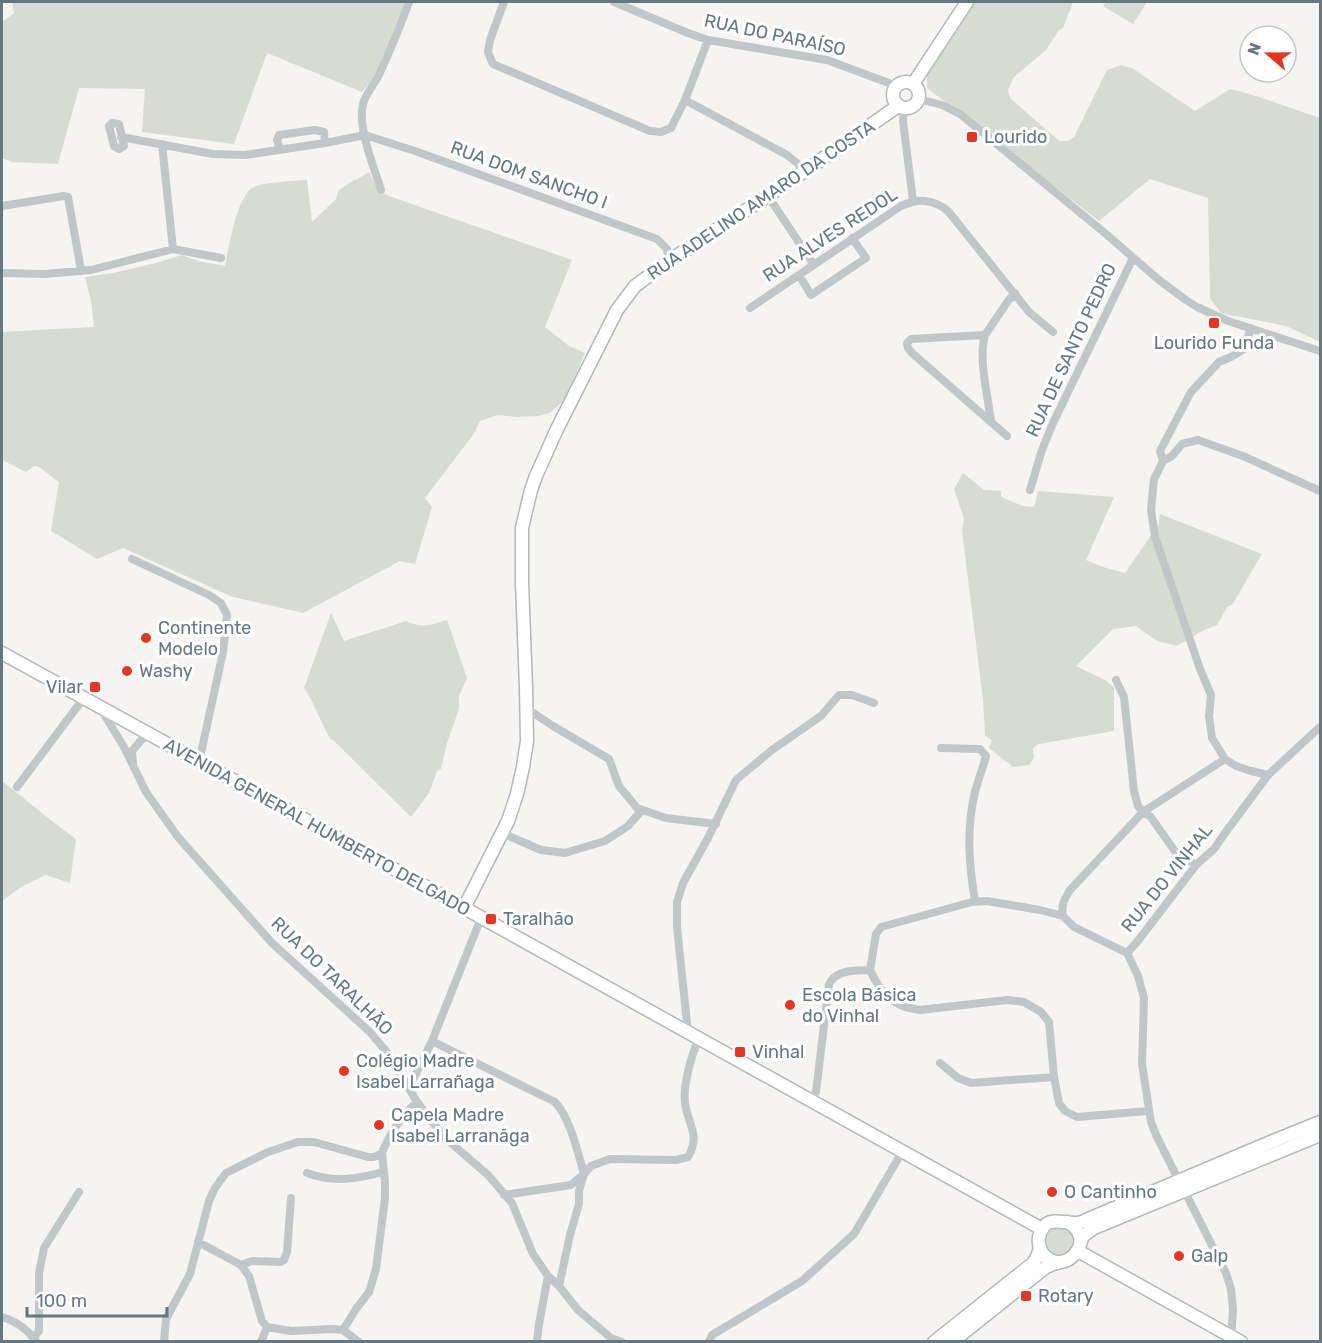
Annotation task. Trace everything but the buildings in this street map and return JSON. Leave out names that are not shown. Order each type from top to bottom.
[{"type":"street","points":[[381,190],[364,135],[363,103],[392,47],[409,2]]},
{"type":"street","points":[[504,2],[490,40],[489,52],[493,63],[650,131],[661,132],[671,128],[685,100],[708,40]]},
{"type":"street","name":"RUA DO PARAÍSO","points":[[614,2],[708,40],[827,60],[897,86]]},
{"type":"street","points":[[913,84],[967,2]]},
{"type":"street","points":[[901,107],[909,108],[919,99],[918,89],[913,84],[904,82],[897,86],[893,97],[901,107],[913,201]]},
{"type":"street","points":[[919,99],[942,105],[960,114],[1107,234],[1159,280],[1197,307],[1228,321],[1320,351]]},
{"type":"street","points":[[685,100],[786,155],[805,171]]},
{"type":"street","name":"RUA ADELINO AMARO DA COSTA","points":[[464,908],[508,821],[523,767],[526,708],[522,528],[531,490],[557,429],[617,310],[635,286],[669,261],[901,107]]},
{"type":"street","points":[[280,150],[277,140],[279,135],[315,130],[324,132],[325,143]]},
{"type":"street","points":[[121,137],[213,154],[245,155],[364,135]]},
{"type":"street","name":"RUA DOM SANCHO I","points":[[364,135],[415,151],[657,239],[667,249],[669,261]]},
{"type":"street","points":[[162,144],[173,249]]},
{"type":"street","points":[[768,196],[814,265]]},
{"type":"street","points":[[2,206],[68,197],[81,270]]},
{"type":"street","name":"RUA ALVES REDOL","points":[[750,308],[901,206],[913,201],[924,200],[933,202],[948,211],[1029,312],[1053,332]]},
{"type":"street","points":[[799,275],[811,295],[866,258],[852,238]]},
{"type":"street","points":[[2,273],[45,274],[91,270],[173,249],[221,258]]},
{"type":"street","name":"RUA DE SANTO PEDRO","points":[[1030,490],[1053,423],[1133,258]]},
{"type":"street","points":[[991,421],[983,357],[985,335],[1015,293]]},
{"type":"street","points":[[1163,461],[1160,451],[1191,392],[1219,362],[1244,349],[1251,328]]},
{"type":"street","points":[[985,335],[911,339],[907,344],[912,353],[1007,436]]},
{"type":"street","points":[[1268,776],[1236,766],[1225,759],[1212,738],[1209,716],[1211,695],[1155,537],[1151,510],[1154,480],[1163,461],[1172,456],[1182,444],[1198,440],[1243,456],[1320,491]]},
{"type":"street","points":[[132,559],[222,603],[226,615],[223,652],[199,762]]},
{"type":"street","name":"AVENIDA GENERAL HUMBERTO DELGADO","points":[[2,653],[1042,1229]]},
{"type":"street","points":[[1116,680],[1124,697],[1134,791],[1138,806],[1150,816],[1177,854],[1196,865]]},
{"type":"street","points":[[504,1195],[571,1185],[591,1166],[610,1159],[676,1160],[688,1157],[694,1147],[693,1132],[685,1102],[687,1074],[694,1036],[677,927],[677,902],[683,883],[716,824],[736,780],[772,750],[820,716],[839,695],[852,695],[874,703]]},
{"type":"street","points":[[17,787],[83,699]]},
{"type":"street","points":[[526,708],[609,759],[619,786],[637,808],[666,818],[716,824]]},
{"type":"street","name":"RUA DO TARALHÃO","points":[[101,709],[146,792],[178,837],[272,943],[370,1032],[390,1056],[417,1102],[444,1137],[488,1175],[512,1203],[533,1254],[548,1276],[578,1310],[610,1340],[622,1341]]},
{"type":"street","name":"RUA DO VINHAL","points":[[1235,1340],[1231,1289],[1228,1281],[1156,1136],[1148,1111],[1142,1064],[1144,998],[1138,976],[1126,953],[1196,865],[1214,849],[1268,776],[1320,727]]},
{"type":"street","points":[[133,766],[132,751],[143,738],[153,737]]},
{"type":"street","points":[[941,748],[980,749],[986,756],[974,793],[969,832],[970,870],[975,902]]},
{"type":"street","points":[[1126,953],[1074,927],[1064,916],[1063,902],[1070,890],[1143,812],[1225,759]]},
{"type":"street","points":[[502,833],[541,850],[565,853],[604,841],[628,826],[642,810]]},
{"type":"street","points":[[1064,916],[987,901],[975,902],[881,927],[876,934],[870,970],[877,985],[888,998],[910,1009],[920,1010],[1007,1000],[1024,1002],[1041,1012],[1049,1022],[1054,1077],[1059,1104],[1065,1111],[1077,1117],[1148,1111]]},
{"type":"street","points":[[408,1084],[415,1076],[432,1041],[481,918]]},
{"type":"street","points":[[811,1100],[816,1092],[829,984],[838,974],[870,970]]},
{"type":"street","points":[[432,1041],[555,1102],[563,1113],[584,1174],[559,1286]]},
{"type":"street","points":[[940,1063],[958,1077],[971,1083],[1054,1077]]},
{"type":"street","points":[[343,1330],[369,1292],[376,1269],[385,1197],[382,1153],[385,1144],[417,1102]]},
{"type":"street","points":[[952,1341],[1046,1267],[1074,1256],[1083,1236],[1094,1228],[1320,1122]]},
{"type":"street","points":[[934,1341],[1032,1264],[1040,1249],[1042,1229],[1047,1224],[1060,1220],[1077,1223],[1320,1135]]},
{"type":"street","points":[[164,1341],[166,1319],[190,1274],[208,1201],[226,1173],[268,1152],[298,1142],[314,1142],[368,1157],[382,1153]]},
{"type":"street","points":[[709,1341],[711,1335],[802,1281],[854,1234],[902,1152]]},
{"type":"street","points":[[307,1173],[318,1177],[352,1180],[383,1172]]},
{"type":"street","points":[[2,1317],[23,1327],[35,1339],[39,1331],[39,1273],[44,1248],[79,1192]]},
{"type":"street","points":[[241,1265],[252,1261],[281,1262],[284,1260],[291,1198]]},
{"type":"street","points":[[1067,1222],[1078,1231],[1079,1247]]},
{"type":"street","points":[[198,1242],[241,1265],[249,1276],[262,1321],[267,1327],[291,1331],[343,1330],[359,1341]]},
{"type":"street","points":[[1079,1247],[1235,1340]]},
{"type":"street","points":[[1040,1249],[1049,1259],[1062,1262]]},
{"type":"street","points":[[537,1341],[548,1276]]},
{"type":"street","points":[[261,1341],[267,1327]]},
{"type":"shaded area","points":[[12,2],[405,2],[378,72],[362,92],[267,53],[234,144],[142,132],[145,89],[79,88],[58,164],[12,162],[2,158],[2,22],[14,13]]},
{"type":"shaded area","points":[[969,2],[1073,2],[1063,28],[1059,30],[1046,50],[1014,77],[1008,90],[1010,98],[1059,141],[1068,141],[1074,137],[1107,70],[1121,65],[1132,68],[1195,111],[1230,89],[1320,118],[1320,342],[1286,326],[1221,313],[1210,298],[1208,198],[1150,179],[1099,221],[927,88],[927,74]]},
{"type":"shaded area","points":[[1106,2],[1147,2],[1133,24],[1103,6]]},
{"type":"shaded area","points":[[369,172],[378,191],[389,196],[572,260],[545,327],[569,346],[585,353],[562,402],[550,413],[517,417],[498,415],[480,421],[473,435],[425,498],[432,507],[415,564],[400,561],[303,613],[233,597],[123,548],[97,559],[51,531],[59,482],[39,467],[34,466],[26,472],[2,458],[2,332],[94,327],[85,277],[113,273],[182,255],[198,261],[225,266],[237,213],[246,194],[256,186],[307,180],[312,222],[336,199],[339,190]]},
{"type":"shaded area","points":[[963,473],[984,490],[1001,491],[1001,497],[1023,506],[1034,507],[1038,491],[1114,497],[1086,560],[1125,573],[1159,524],[1160,514],[1262,554],[1232,605],[1228,606],[1217,625],[1177,646],[1157,641],[1136,626],[1113,629],[1076,666],[1114,687],[1114,731],[1039,744],[1033,748],[1034,758],[1029,765],[1013,767],[989,748],[992,740],[985,736],[983,700],[962,530],[964,519],[954,489]]},
{"type":"shaded area","points":[[331,613],[344,641],[406,621],[422,626],[447,620],[467,678],[459,696],[459,709],[441,769],[437,771],[429,793],[411,817],[331,740],[304,688]]},
{"type":"shaded area","points":[[2,781],[76,839],[70,883],[45,875],[21,887],[2,901]]},
{"type":"shaded area","points":[[1060,1227],[1070,1231],[1074,1241],[1070,1251],[1060,1255],[1050,1251],[1046,1241],[1050,1231]]},
{"type":"place","name":"Lourido","points":[[972,137]]},
{"type":"place","name":"Lourido Funda","points":[[1214,323]]},
{"type":"place","name":"Continente Modelo","points":[[146,638]]},
{"type":"place","name":"Washy","points":[[127,671]]},
{"type":"place","name":"Vilar","points":[[95,687]]},
{"type":"place","name":"Taralhão","points":[[491,919]]},
{"type":"place","name":"Escola Básica do Vinhal","points":[[790,1005]]},
{"type":"place","name":"Vinhal","points":[[740,1052]]},
{"type":"place","name":"Colégio Madre Isabel Larrañaga","points":[[344,1071]]},
{"type":"place","name":"Capela Madre Isabel Larranãga","points":[[379,1125]]},
{"type":"place","name":"O Cantinho","points":[[1052,1192]]},
{"type":"place","name":"Galp","points":[[1179,1256]]},
{"type":"place","name":"Rotary","points":[[1026,1296]]}]
